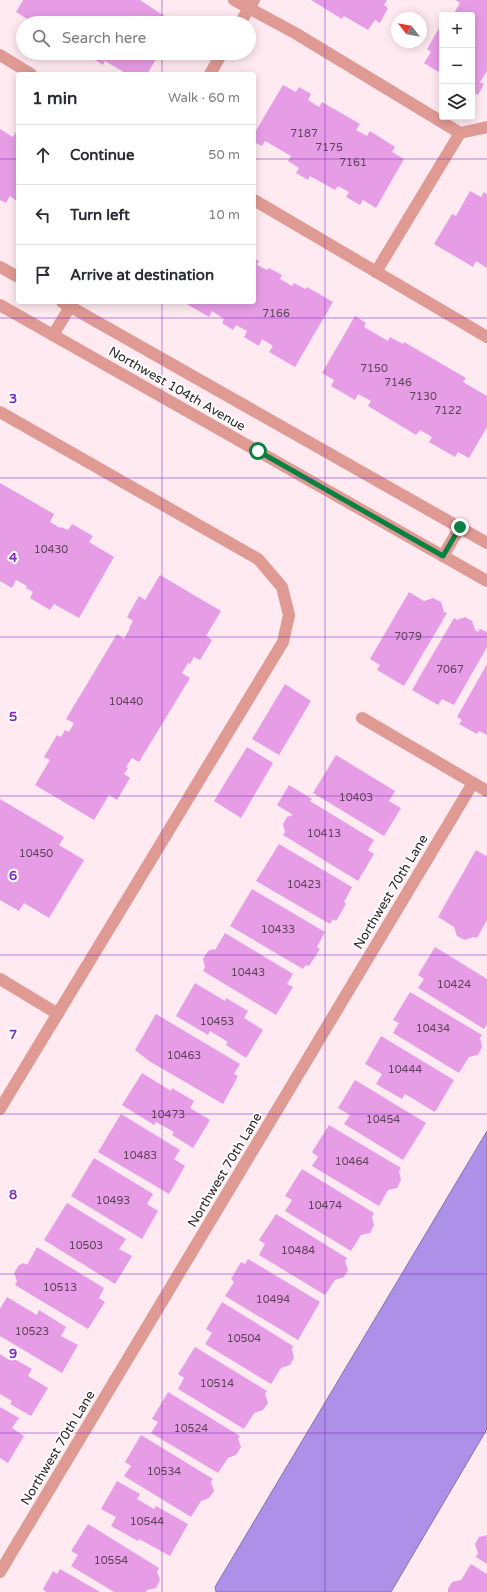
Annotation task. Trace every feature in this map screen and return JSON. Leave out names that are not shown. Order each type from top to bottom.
[{"type":"street","points":[[234,0],[251,5],[460,133],[487,127]]},
{"type":"street","points":[[244,16],[251,5]]},
{"type":"street","points":[[0,55],[28,72]]},
{"type":"street","points":[[211,72],[218,60]]},
{"type":"street","points":[[376,272],[460,133]]},
{"type":"street","points":[[256,201],[487,337]]},
{"type":"street","points":[[0,267],[16,276]]},
{"type":"street","name":"Northwest 104th Avenue","points":[[0,304],[487,581]]},
{"type":"street","points":[[53,334],[69,304]]},
{"type":"street","name":"Northwest 104th Avenue","points":[[69,304],[487,543]]},
{"type":"street","points":[[0,412],[258,559],[282,587],[289,615],[283,642],[0,1109]]},
{"type":"street","points":[[443,556],[460,527]]},
{"type":"street","points":[[362,718],[487,791]]},
{"type":"street","name":"Northwest 70th Lane","points":[[0,1572],[473,783]]},
{"type":"street","points":[[0,979],[58,1014]]},
{"type":"shaded area","points":[[487,1131],[487,1429],[391,1592],[216,1592],[215,1587]]},
{"type":"building","points":[[23,0],[140,0],[164,16],[22,16],[16,12]]},
{"type":"building","points":[[311,0],[387,0],[384,5],[388,8],[380,23],[375,20],[368,30],[344,16],[342,19]]},
{"type":"building","points":[[455,0],[487,0],[487,71],[480,82],[484,84],[478,95],[475,94],[475,12],[455,12],[460,3]]},
{"type":"building","points":[[439,28],[439,72],[424,63],[431,52],[427,49]]},
{"type":"building","points":[[95,60],[156,60],[148,72],[124,72],[105,61],[103,65]]},
{"type":"building","points":[[283,85],[296,92],[299,87],[311,94],[308,100],[319,107],[322,102],[360,124],[356,130],[367,136],[370,131],[395,147],[392,152],[404,159],[376,208],[363,200],[360,205],[346,197],[349,192],[338,186],[335,190],[310,176],[308,180],[296,173],[299,168],[288,161],[291,156],[265,141],[262,146],[256,143],[256,131]]},
{"type":"building","points":[[0,129],[13,137],[16,132],[16,200],[10,196],[6,203],[0,200]]},
{"type":"building","points":[[470,191],[481,197],[484,192],[487,194],[487,268],[476,261],[473,267],[434,244],[452,214],[456,216]]},
{"type":"building","points":[[256,259],[259,261],[257,265],[267,270],[269,268],[282,275],[280,279],[292,286],[294,283],[305,289],[307,287],[333,302],[295,367],[269,352],[273,346],[262,339],[259,346],[244,337],[247,331],[236,325],[233,330],[222,323],[224,319],[212,311],[209,317],[187,304],[256,304]]},
{"type":"building","points":[[355,316],[366,323],[364,327],[388,341],[390,337],[403,344],[404,342],[466,378],[463,382],[487,396],[487,427],[469,458],[458,452],[455,457],[429,442],[432,437],[420,430],[416,435],[368,406],[371,401],[358,394],[355,400],[331,386],[334,380],[322,373]]},
{"type":"building","points":[[0,483],[54,514],[50,522],[60,528],[61,527],[68,530],[72,524],[93,536],[89,542],[114,557],[79,618],[54,604],[50,610],[30,598],[33,592],[26,588],[27,586],[16,580],[12,588],[0,581]]},
{"type":"building","points":[[160,575],[221,611],[206,636],[212,640],[200,660],[194,657],[182,673],[190,678],[139,762],[132,758],[126,767],[128,768],[124,774],[130,778],[117,800],[109,795],[94,820],[35,785],[50,760],[44,757],[57,735],[61,737],[65,730],[69,732],[74,723],[66,719],[117,634],[124,639],[133,621],[127,617],[139,596],[145,600]]},
{"type":"building","points":[[409,592],[424,601],[433,598],[441,602],[444,612],[447,613],[404,686],[377,670],[380,665],[370,659]]},
{"type":"building","points":[[465,617],[472,621],[475,630],[478,632],[480,629],[487,632],[487,647],[454,705],[442,699],[438,705],[412,690],[454,618],[457,620]]},
{"type":"building","points":[[487,664],[487,735],[479,731],[477,734],[459,724],[462,720],[457,717]]},
{"type":"building","points":[[285,684],[311,701],[279,755],[252,739]]},
{"type":"building","points":[[247,747],[273,763],[241,818],[214,801]]},
{"type":"building","points":[[336,755],[395,791],[389,801],[401,808],[384,836],[313,793]]},
{"type":"building","points":[[289,785],[312,799],[310,801],[374,840],[368,850],[374,854],[358,881],[283,835],[285,832],[283,824],[287,817],[293,815],[277,805]]},
{"type":"building","points":[[0,799],[64,837],[59,845],[84,860],[49,918],[24,903],[19,911],[0,900]]},
{"type":"building","points":[[279,844],[352,887],[344,902],[346,904],[336,921],[333,919],[330,924],[256,881]]},
{"type":"building","points":[[476,850],[486,856],[487,853],[487,920],[477,938],[473,937],[465,940],[457,936],[454,927],[438,917]]},
{"type":"building","points":[[252,889],[325,932],[317,947],[320,949],[309,966],[306,965],[303,969],[230,926]]},
{"type":"building","points":[[225,933],[293,974],[287,984],[293,987],[276,1015],[203,971],[205,967],[203,959],[208,951],[213,949],[215,950]]},
{"type":"building","points":[[435,947],[487,979],[487,1024],[484,1029],[418,988],[424,979],[418,975]]},
{"type":"building","points":[[195,983],[225,1001],[226,998],[248,1011],[244,1018],[263,1030],[246,1058],[226,1045],[228,1042],[210,1031],[208,1035],[176,1016]]},
{"type":"building","points":[[410,992],[482,1035],[480,1038],[482,1047],[478,1055],[469,1057],[459,1073],[393,1033],[399,1023],[393,1020]]},
{"type":"building","points":[[156,1014],[240,1064],[234,1074],[238,1076],[223,1104],[149,1061],[135,1050]]},
{"type":"building","points":[[381,1036],[454,1080],[435,1112],[405,1094],[402,1099],[376,1084],[382,1074],[365,1064]]},
{"type":"building","points":[[142,1073],[171,1091],[172,1088],[194,1101],[190,1108],[210,1120],[193,1148],[172,1135],[174,1132],[156,1122],[154,1125],[122,1105]]},
{"type":"building","points":[[355,1080],[426,1123],[403,1160],[344,1124],[350,1115],[338,1108]]},
{"type":"building","points":[[121,1114],[180,1150],[174,1159],[185,1166],[169,1194],[98,1152]]},
{"type":"building","points":[[329,1125],[401,1168],[399,1171],[401,1180],[397,1188],[388,1190],[379,1206],[312,1166],[318,1157],[312,1152]]},
{"type":"building","points":[[94,1158],[153,1194],[147,1204],[158,1211],[142,1239],[71,1196]]},
{"type":"building","points":[[302,1169],[374,1213],[372,1217],[374,1225],[370,1233],[361,1235],[351,1251],[285,1211],[292,1200],[285,1196]]},
{"type":"building","points":[[67,1203],[126,1239],[119,1249],[132,1256],[115,1284],[44,1240]]},
{"type":"building","points":[[276,1214],[347,1258],[345,1261],[348,1270],[344,1277],[335,1280],[325,1295],[259,1255],[265,1244],[259,1240]]},
{"type":"building","points":[[37,1247],[104,1288],[99,1298],[105,1302],[88,1329],[15,1285],[17,1281],[14,1273],[19,1265],[24,1263],[27,1265]]},
{"type":"building","points":[[248,1259],[320,1302],[298,1340],[225,1296],[234,1282],[231,1279],[241,1262],[245,1264]]},
{"type":"building","points":[[7,1297],[37,1315],[39,1310],[66,1327],[61,1336],[78,1345],[62,1373],[0,1336],[0,1309]]},
{"type":"building","points":[[222,1302],[293,1346],[292,1349],[294,1358],[290,1365],[281,1368],[271,1384],[205,1344],[212,1333],[206,1329]]},
{"type":"building","points":[[195,1347],[267,1391],[265,1394],[268,1403],[263,1410],[254,1413],[244,1429],[178,1389],[184,1378],[178,1374]]},
{"type":"building","points":[[0,1354],[9,1360],[11,1357],[32,1369],[28,1376],[48,1388],[31,1416],[10,1404],[12,1401],[0,1394]]},
{"type":"building","points":[[168,1392],[240,1436],[238,1439],[241,1447],[236,1455],[228,1458],[218,1473],[151,1433],[158,1422],[152,1419]]},
{"type":"building","points":[[0,1407],[19,1418],[12,1428],[24,1436],[8,1463],[0,1458]]},
{"type":"building","points":[[141,1435],[213,1479],[211,1482],[214,1491],[209,1498],[201,1501],[191,1517],[124,1476],[131,1466],[125,1462]]},
{"type":"building","points":[[117,1481],[140,1494],[137,1499],[154,1509],[156,1506],[188,1524],[170,1556],[111,1526],[116,1517],[101,1509]]},
{"type":"building","points":[[88,1524],[159,1568],[157,1572],[160,1580],[156,1588],[147,1590],[146,1592],[114,1592],[71,1566],[78,1555],[71,1551]]},
{"type":"building","points":[[487,1535],[487,1564],[476,1557],[478,1553],[475,1544],[479,1537]]},
{"type":"building","points":[[471,1564],[487,1574],[487,1592],[448,1592],[452,1582],[461,1580]]},
{"type":"building","points":[[60,1569],[100,1592],[46,1592],[43,1589],[53,1571],[57,1574]]},
{"type":"route","points":[[258,451],[443,556],[460,527]]}]
